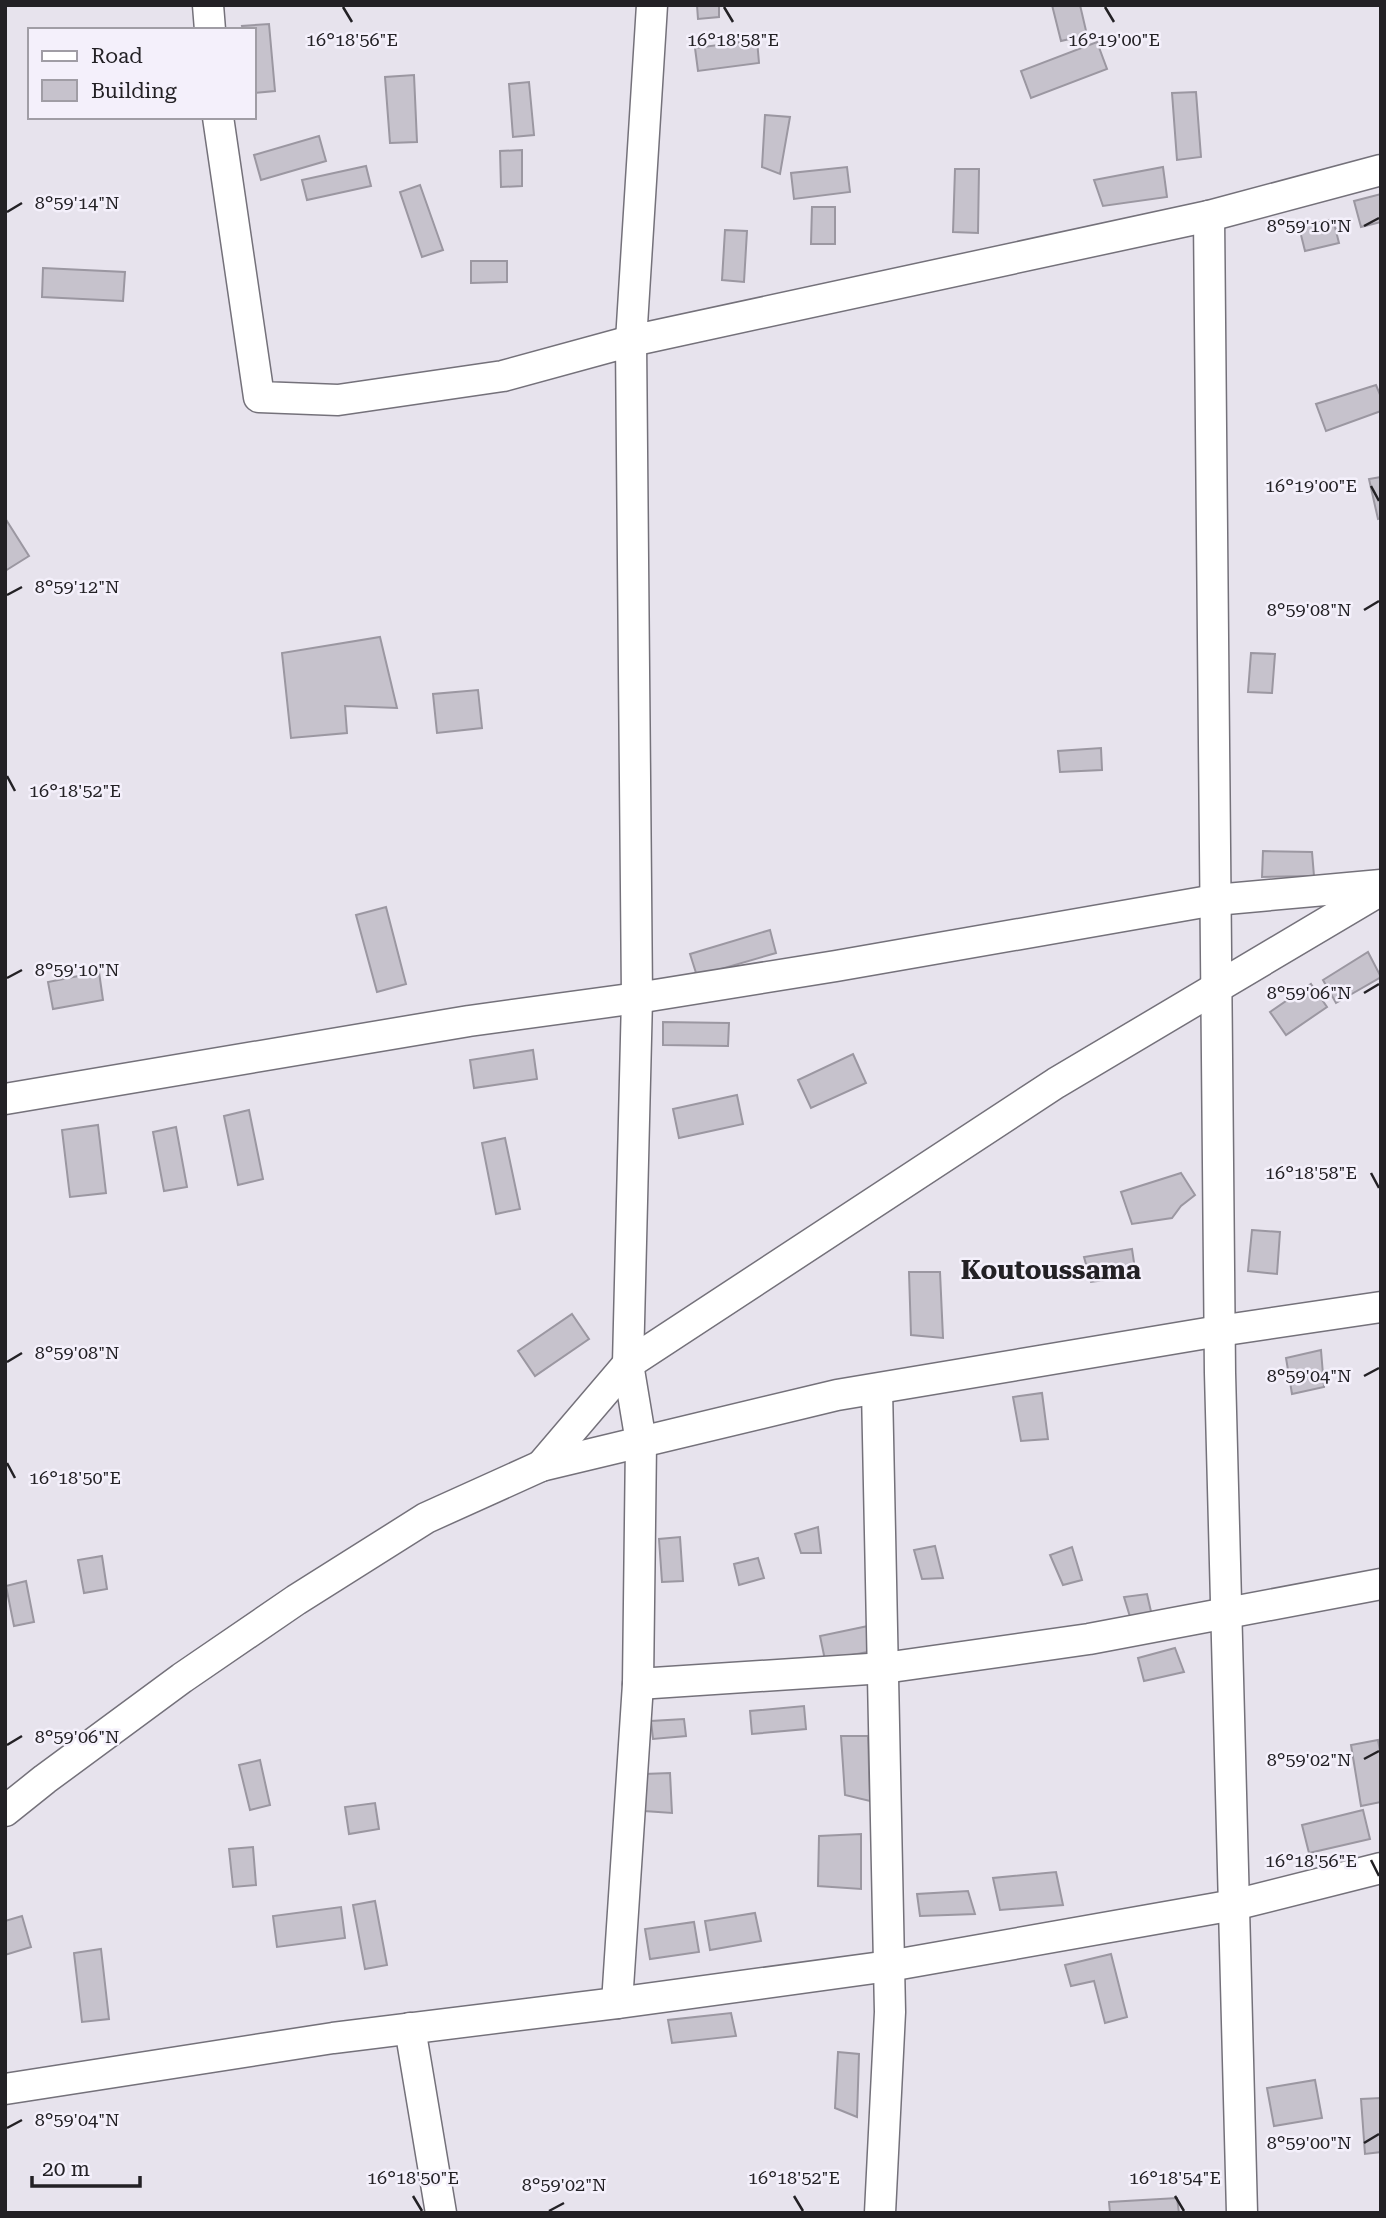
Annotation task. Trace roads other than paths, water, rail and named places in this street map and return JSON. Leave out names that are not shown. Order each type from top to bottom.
[{"type":"street","points":[[208,5],[210,28]]},
{"type":"street","points":[[617,2003],[639,1684],[641,1442],[628,1364],[637,998],[631,341],[652,5]]},
{"type":"street","points":[[218,119],[259,397],[338,400],[489,378],[631,341],[1209,216],[1381,170]]},
{"type":"street","points":[[1209,216],[1219,1331],[1242,2213]]},
{"type":"street","points":[[5,1099],[469,1021],[637,998],[823,968],[1215,900],[1381,887]]},
{"type":"street","points":[[541,1466],[628,1364],[1056,1083],[1381,887]]},
{"type":"street","points":[[5,1811],[172,1686],[296,1600],[426,1518],[541,1466],[837,1395],[1219,1331],[1381,1307]]},
{"type":"street","points":[[877,1389],[890,2012],[880,2213]]},
{"type":"street","points":[[639,1684],[884,1668],[1089,1639],[1381,1584]]},
{"type":"street","points":[[5,2089],[410,2028],[889,1966],[1234,1905],[1381,1868]]},
{"type":"street","points":[[410,2028],[441,2213]]},
{"type":"district","name":"Koutoussama","points":[[1051,1270]]}]
